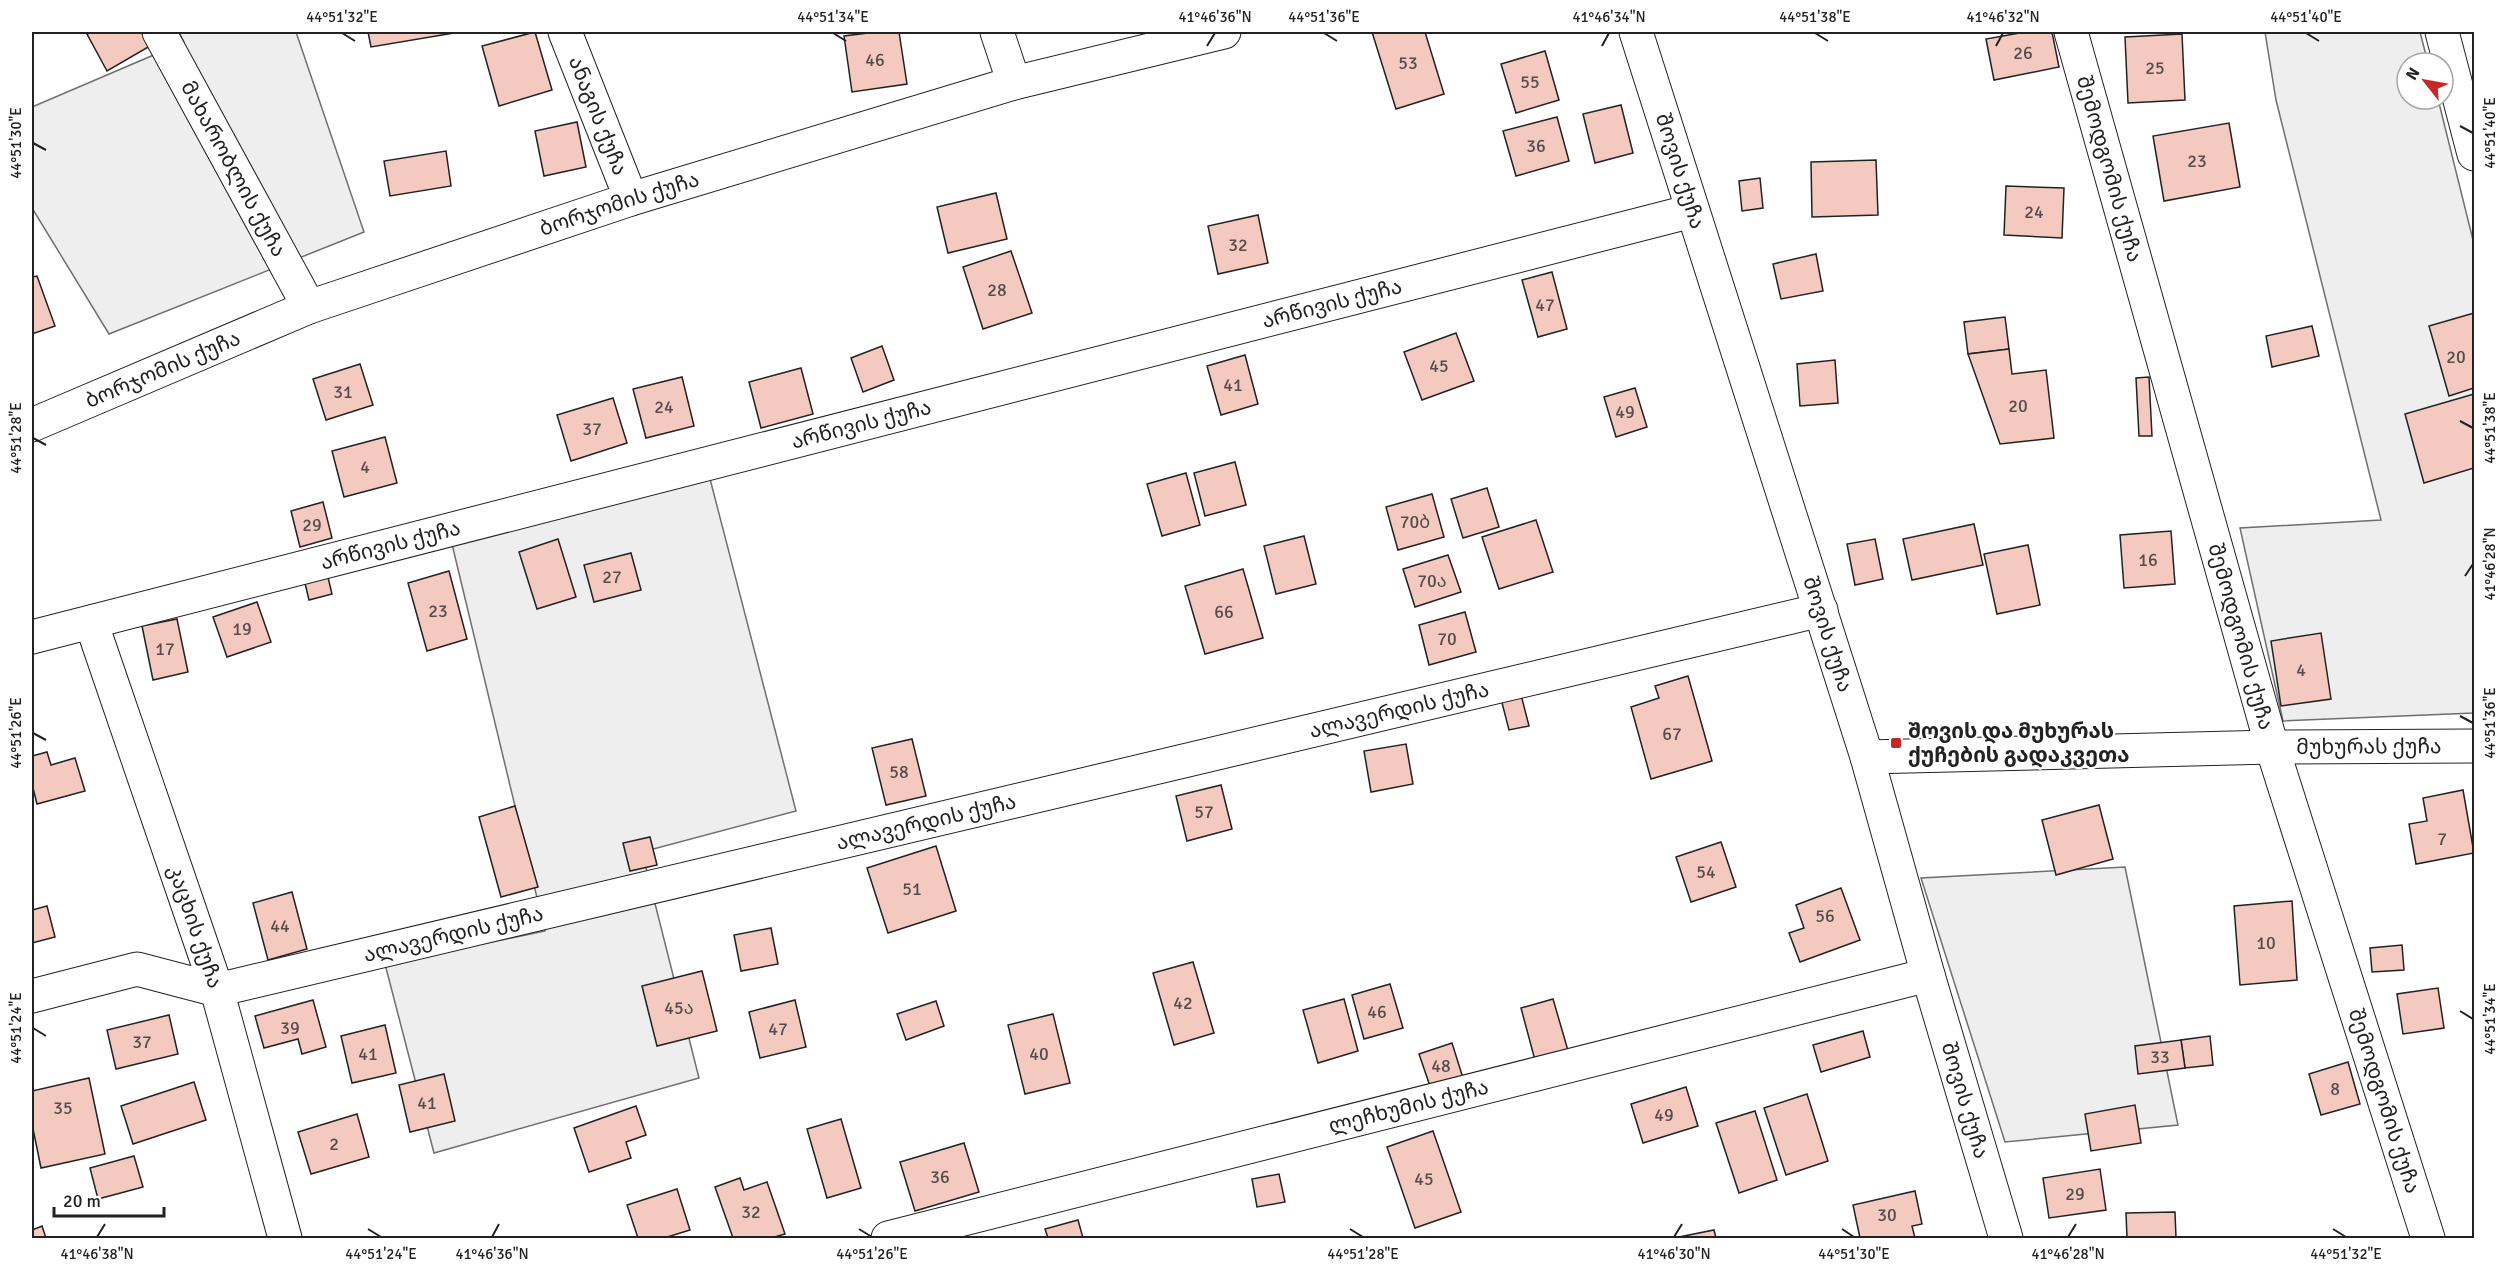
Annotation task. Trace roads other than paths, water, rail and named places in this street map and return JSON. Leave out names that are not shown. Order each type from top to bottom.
[{"type":"street","name":"მახარობლის ქუჩა","points":[[159,32],[309,307]]},
{"type":"street","name":"ანაგის ქუჩა","points":[[565,32],[632,199]]},
{"type":"street","points":[[997,32],[1014,83]]},
{"type":"street","name":"ბორჯომის ქუჩა","points":[[32,424],[309,307],[632,199],[1014,83],[1224,32]]},
{"type":"street","name":"შოვის ქუჩა","points":[[1636,32],[1867,757],[2006,1239]]},
{"type":"street","name":"შემოდგომის ქუჩა","points":[[2071,32],[2272,747],[2428,1239]]},
{"type":"street","points":[[2442,32],[2475,154]]},
{"type":"street","name":"არწივის ქუჩა","points":[[32,637],[1692,212]]},
{"type":"street","name":"ალავერდის ქუჩა","points":[[32,996],[137,969],[217,990],[1821,610]]},
{"type":"street","name":"კაცხის ქუჩა","points":[[91,622],[217,990],[285,1239]]},
{"type":"street","name":"მუხურას ქუჩა","points":[[1867,757],[2272,747],[2475,746]]},
{"type":"street","name":"ლეჩხუმის ქუჩა","points":[[888,1239],[1928,975]]},
{"type":"place","name":"შოვის და მუხურას ქუჩების გადაკვეთა","points":[[1896,743]]}]
